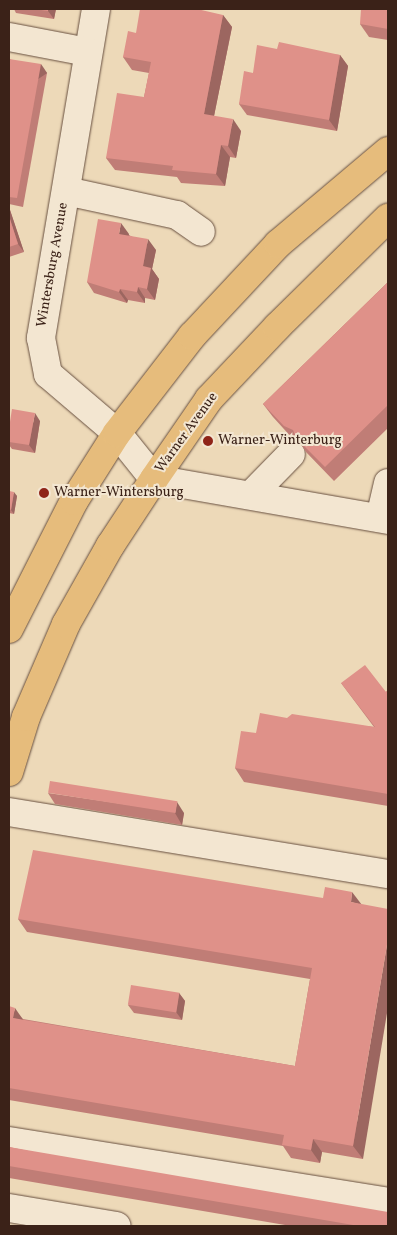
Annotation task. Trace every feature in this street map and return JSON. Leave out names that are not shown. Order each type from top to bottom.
[{"type":"main road","points":[[9,629],[69,509],[116,433],[192,336],[278,244],[388,151]]},
{"type":"main road","name":"Warner Avenue","points":[[9,772],[26,717],[66,624],[110,546],[154,478],[209,399],[289,314],[388,218]]},
{"type":"street","name":"Wintersburg Avenue","points":[[96,9],[41,338],[48,374],[116,433],[154,478]]},
{"type":"street","points":[[9,37],[88,52]]},
{"type":"street","points":[[66,191],[177,215],[201,232]]},
{"type":"street","points":[[251,495],[291,454]]},
{"type":"street","points":[[154,478],[384,519],[388,483]]},
{"type":"street","points":[[9,812],[388,874]]},
{"type":"street","points":[[9,1141],[388,1202]]},
{"type":"street","points":[[9,1208],[117,1226]]},
{"type":"building","points":[[140,9],[197,9],[223,15],[204,114],[233,119],[228,146],[221,145],[216,174],[172,170],[173,166],[106,158],[117,93],[144,97],[151,62],[123,57],[128,31],[136,33]]},
{"type":"building","points":[[361,9],[388,9],[388,29],[360,24]]},
{"type":"building","points":[[279,42],[340,55],[329,120],[239,104],[244,71],[253,73],[257,45],[277,49]]},
{"type":"building","points":[[9,59],[41,64],[17,198],[9,197]]},
{"type":"building","points":[[9,216],[18,244],[9,247]]},
{"type":"building","points":[[98,219],[121,223],[119,234],[148,239],[143,266],[151,268],[147,289],[138,287],[137,292],[120,289],[119,292],[87,282]]},
{"type":"building","points":[[388,282],[388,405],[325,467],[297,439],[293,430],[284,426],[263,404]]},
{"type":"building","points":[[12,409],[35,413],[29,445],[9,442]]},
{"type":"building","points":[[9,491],[14,492],[11,510],[9,509]]},
{"type":"building","points":[[365,665],[386,692],[388,690],[388,794],[235,768],[241,731],[256,733],[260,713],[287,718],[292,714],[375,727],[341,683]]},
{"type":"building","points":[[50,781],[177,801],[176,813],[48,793]]},
{"type":"building","points":[[33,850],[323,898],[325,887],[352,892],[351,902],[388,909],[388,939],[353,1146],[313,1139],[311,1150],[282,1145],[284,1135],[9,1088],[9,1006],[15,1008],[13,1018],[295,1066],[312,968],[18,919]]},
{"type":"building","points":[[131,985],[179,993],[176,1012],[128,1005]]},
{"type":"building","points":[[9,1147],[388,1212],[388,1226],[359,1226],[9,1166]]},
{"type":"place","name":"Warner-Winterburg","points":[[208,441]]},
{"type":"place","name":"Warner-Wintersburg","points":[[44,493]]}]
